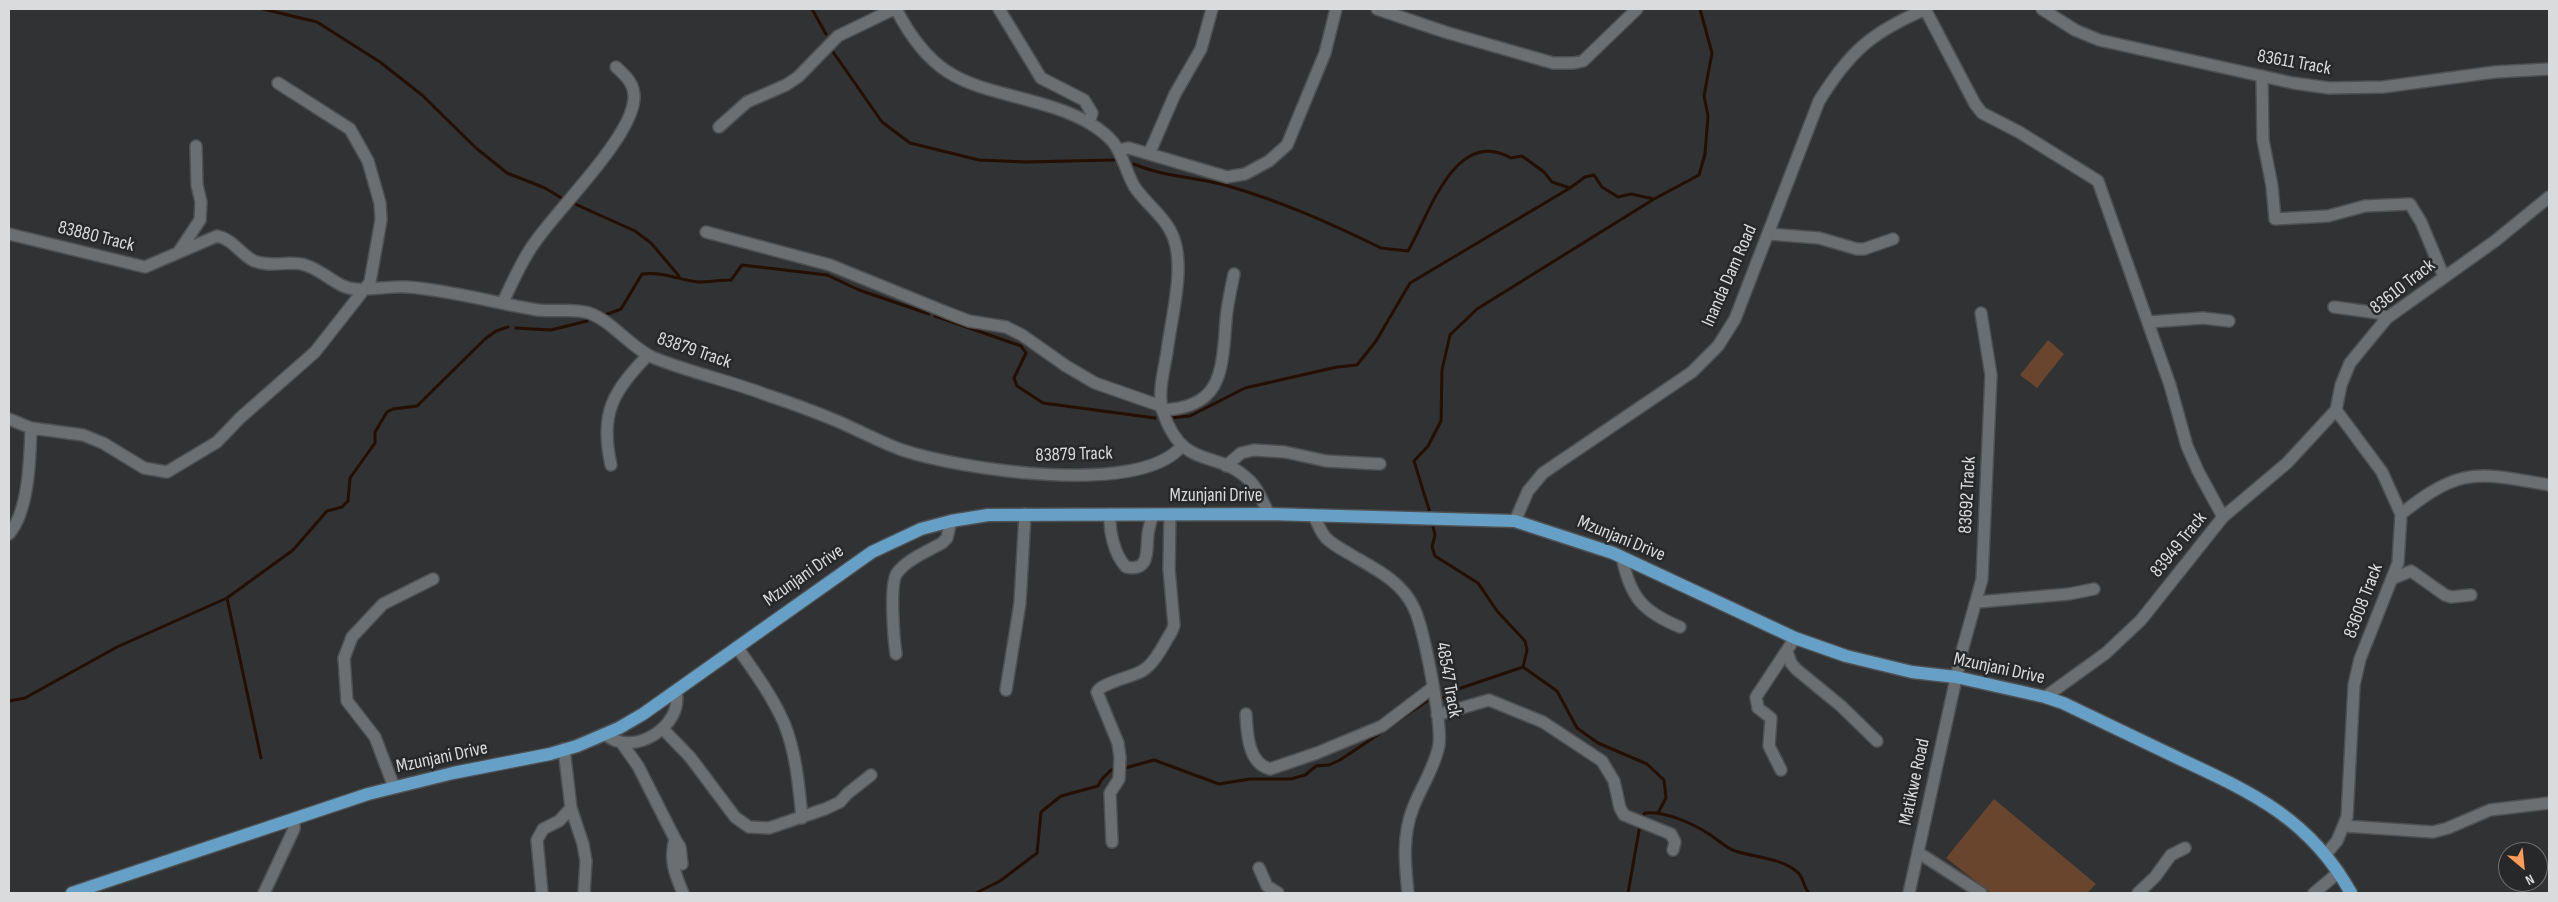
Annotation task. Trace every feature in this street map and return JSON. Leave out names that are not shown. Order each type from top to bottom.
[{"type":"main road","name":"Mzunjani Drive","points":[[72,893],[394,787],[550,754],[605,734],[643,714],[676,692],[872,552],[905,535],[951,521],[1025,514],[1269,514],[1396,516],[1515,521],[1622,558],[1795,638],[1875,664],[1956,677],[2045,697],[2252,793],[2278,810],[2326,854],[2351,893]]},
{"type":"street","points":[[719,127],[747,102],[786,85],[798,76],[838,36],[895,9],[926,55],[949,74],[967,83],[1077,116],[1105,134],[1118,150],[1133,185],[1169,228],[1176,248],[1178,269],[1162,408],[1172,435],[1182,447],[1226,466],[1252,483],[1269,514]]},
{"type":"street","points":[[999,9],[1041,78],[1090,106],[1092,113],[1089,123]]},
{"type":"street","points":[[1149,154],[1175,94],[1201,49],[1212,9]]},
{"type":"street","points":[[1118,150],[1129,148],[1227,177],[1246,174],[1277,155],[1287,145],[1318,70],[1336,9]]},
{"type":"street","points":[[1377,9],[1444,32],[1553,63],[1574,64],[1588,56],[1637,9]]},
{"type":"street","points":[[1925,9],[1975,104],[1982,113],[2019,132],[2098,181],[2170,384],[2187,446],[2223,518]]},
{"type":"street","name":"Inanda Dam Road","points":[[1515,521],[1528,492],[1544,472],[1692,372],[1718,346],[1735,319],[1819,101],[1839,69],[1868,40],[1900,20],[1925,9]]},
{"type":"street","name":"83611 Track","points":[[2042,9],[2076,30],[2099,40],[2262,76],[2329,88],[2355,90],[2494,72],[2549,69]]},
{"type":"street","points":[[503,302],[533,245],[582,185],[614,142],[628,118],[634,102],[634,91],[627,76],[616,67]]},
{"type":"street","points":[[2262,76],[2263,140],[2272,186],[2275,219],[2328,216],[2364,206],[2410,204],[2421,222],[2444,277]]},
{"type":"street","points":[[9,419],[31,428],[83,435],[103,444],[144,468],[167,472],[217,442],[240,418],[315,352],[366,288],[372,273],[381,220],[376,182],[368,161],[350,130],[278,83]]},
{"type":"street","points":[[178,254],[200,220],[201,202],[197,185],[196,146]]},
{"type":"street","name":"83610 Track","points":[[2336,410],[2341,385],[2350,364],[2387,318],[2495,241],[2549,197]]},
{"type":"street","points":[[706,232],[830,265],[948,313],[969,320],[1006,327],[1022,334],[1066,366],[1095,382],[1162,408],[1192,406],[1203,399],[1214,386],[1224,349],[1226,318],[1234,274]]},
{"type":"street","name":"83880 Track","points":[[9,234],[104,256],[137,266],[155,264],[178,254]]},
{"type":"street","points":[[1768,234],[1819,238],[1857,249],[1864,249],[1893,239]]},
{"type":"street","name":"83879 Track","points":[[178,254],[210,236],[222,237],[257,262],[302,264],[320,270],[346,287],[408,287],[503,302],[540,310],[582,311],[590,313],[600,318],[648,355],[740,385],[832,419],[903,450],[981,467],[1023,474],[1101,474],[1153,464],[1176,453],[1182,447]]},
{"type":"street","points":[[2334,307],[2378,313],[2387,318]]},
{"type":"street","name":"83692 Track","points":[[1956,677],[1966,635],[1978,602],[1982,579],[1991,375],[1980,313]]},
{"type":"street","points":[[2149,322],[2202,318],[2229,320]]},
{"type":"street","points":[[611,465],[607,428],[613,399],[622,384],[648,355]]},
{"type":"street","points":[[2336,410],[2382,472],[2401,514],[2439,488],[2465,478],[2498,478],[2549,485]]},
{"type":"street","name":"83949 Track","points":[[2045,697],[2106,653],[2141,620],[2223,518],[2287,463],[2336,410]]},
{"type":"street","points":[[9,534],[16,524],[23,502],[31,428]]},
{"type":"street","points":[[1226,466],[1241,453],[1254,450],[1284,452],[1326,461],[1380,464]]},
{"type":"street","points":[[1006,690],[1020,603],[1025,514]]},
{"type":"street","points":[[1110,514],[1110,532],[1120,559],[1126,567],[1130,568],[1142,563],[1147,558],[1148,530],[1153,514]]},
{"type":"street","points":[[1112,842],[1110,793],[1119,779],[1120,758],[1118,744],[1098,692],[1102,686],[1133,676],[1148,668],[1172,631],[1174,625],[1170,569],[1170,514]]},
{"type":"street","name":"83608 Track","points":[[2326,854],[2338,841],[2347,817],[2354,685],[2360,659],[2394,578],[2398,563],[2401,514]]},
{"type":"street","name":"48547 Track","points":[[1314,515],[1319,529],[1327,540],[1383,573],[1404,593],[1419,621],[1437,715],[1439,745],[1433,764],[1412,809],[1406,831],[1404,854],[1408,893]]},
{"type":"street","points":[[896,654],[891,622],[894,614],[894,578],[902,568],[942,543],[946,538],[951,521]]},
{"type":"street","points":[[1622,558],[1626,576],[1640,602],[1656,617],[1680,627]]},
{"type":"street","points":[[2394,578],[2411,571],[2445,595],[2451,597],[2471,595]]},
{"type":"street","points":[[394,787],[375,737],[347,700],[344,658],[352,637],[383,604],[433,579]]},
{"type":"street","points":[[1978,602],[2069,594],[2094,589]]},
{"type":"street","points":[[1781,770],[1769,746],[1771,718],[1758,708],[1756,700],[1760,687],[1787,652],[1795,638]]},
{"type":"street","points":[[737,647],[759,679],[784,724],[799,783],[802,818]]},
{"type":"street","points":[[1787,652],[1791,663],[1796,669],[1841,706],[1878,741]]},
{"type":"street","name":"Matikwe Road","points":[[1909,893],[1956,677]]},
{"type":"street","points":[[1246,714],[1247,730],[1255,759],[1263,767],[1270,769],[1318,754],[1375,729],[1432,688]]},
{"type":"street","points":[[605,734],[610,739],[621,742],[636,743],[647,740],[663,729],[676,707],[678,700],[676,692]]},
{"type":"street","points":[[1437,715],[1489,700],[1543,722],[1602,761],[1614,781],[1622,812],[1632,820],[1671,834],[1675,842],[1673,850]]},
{"type":"street","points":[[663,729],[690,757],[742,824],[760,829],[802,818],[840,802],[851,790],[871,775]]},
{"type":"street","points":[[621,742],[638,766],[680,847],[682,864]]},
{"type":"street","points":[[564,749],[571,808],[583,844],[586,861],[584,893]]},
{"type":"street","points":[[2344,826],[2433,832],[2448,828],[2490,810],[2549,803]]},
{"type":"street","points":[[542,893],[537,840],[543,829],[559,821],[571,808]]},
{"type":"street","points":[[264,893],[294,830],[294,819]]},
{"type":"street","points":[[675,839],[671,852],[672,868],[683,893]]},
{"type":"street","points":[[2138,893],[2156,877],[2171,855],[2185,848]]},
{"type":"street","points":[[1918,853],[1981,893]]},
{"type":"street","points":[[1260,868],[1266,886],[1278,893]]},
{"type":"street","points":[[2314,893],[2339,872]]},
{"type":"shaded area","points":[[2048,340],[2064,354],[2037,388],[2020,375]]},
{"type":"shaded area","points":[[1994,799],[2096,884],[2087,893],[1991,893],[1946,858]]},
{"type":"waterway","points":[[263,9],[317,22],[380,62],[422,95],[476,148],[507,173],[545,188],[563,199]]},
{"type":"waterway","points":[[812,9],[826,34]]},
{"type":"waterway","points":[[1134,164],[1157,172],[1216,183],[1248,192],[1306,214],[1381,248],[1408,251],[1446,179],[1459,164],[1474,154],[1491,151],[1511,158],[1522,156],[1544,172],[1552,182],[1570,188],[1585,177],[1594,175],[1602,187],[1618,197],[1631,194],[1654,199],[1699,175],[1705,154],[1708,116],[1704,96],[1712,53],[1700,9]]},
{"type":"waterway","points":[[831,49],[882,122],[910,143],[979,160],[1026,162],[1114,160]]},
{"type":"waterway","points":[[1169,418],[1190,416],[1245,388],[1337,367],[1357,365],[1376,341],[1410,283],[1570,188]]},
{"type":"waterway","points":[[1431,516],[1414,461],[1428,446],[1441,421],[1442,370],[1450,335],[1477,309],[1654,199]]},
{"type":"waterway","points":[[575,204],[635,231],[651,243],[679,276]]},
{"type":"waterway","points":[[605,315],[621,309],[642,274],[650,273],[698,282],[731,280],[742,265],[827,275],[859,290],[929,314]]},
{"type":"waterway","points":[[935,316],[1021,346],[1026,353],[1014,378],[1017,386],[1043,403],[1155,418]]},
{"type":"waterway","points":[[516,328],[551,330],[587,321]]},
{"type":"waterway","points":[[9,701],[25,698],[117,647],[227,598],[293,550],[327,511],[342,507],[348,501],[350,478],[375,443],[375,432],[387,412],[393,409],[417,406],[485,339],[496,331],[508,327]]},
{"type":"waterway","points":[[1432,522],[1435,535],[1432,547],[1435,556],[1478,583],[1497,611],[1525,641],[1527,650],[1523,667],[1557,691],[1577,728],[1598,743],[1647,764],[1664,780],[1666,798],[1659,811]]},
{"type":"waterway","points":[[227,598],[261,758]]},
{"type":"waterway","points":[[1443,698],[1458,689],[1523,667]]},
{"type":"waterway","points":[[1396,722],[1427,701]]},
{"type":"waterway","points":[[1125,768],[1154,760],[1219,784],[1250,779],[1291,779],[1305,775],[1316,766],[1329,765],[1340,760],[1385,730]]},
{"type":"waterway","points":[[976,893],[1000,881],[1037,853],[1041,812],[1061,796],[1098,786],[1111,770],[1116,771]]},
{"type":"waterway","points":[[1641,819],[1645,813],[1670,816],[1702,830],[1732,850],[1782,863],[1799,873],[1809,893]]},
{"type":"waterway","points":[[1628,893],[1640,825]]}]
